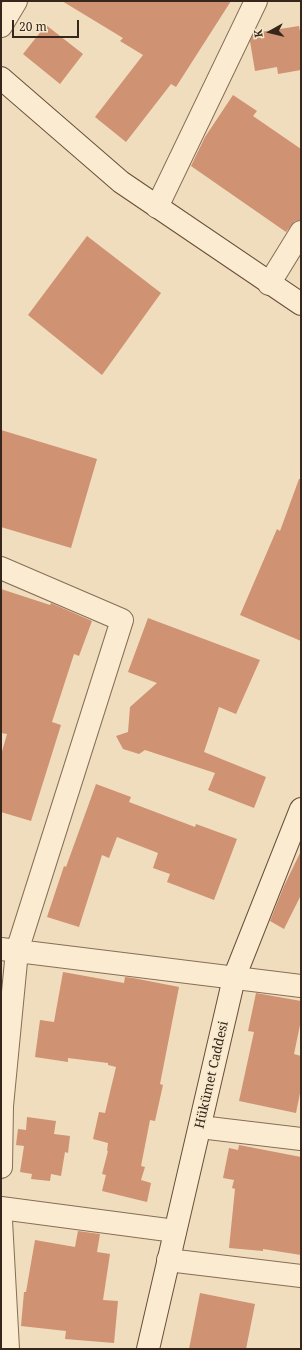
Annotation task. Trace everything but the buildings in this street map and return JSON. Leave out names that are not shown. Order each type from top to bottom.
[{"type":"street","points":[[1,26],[16,1]]},
{"type":"street","points":[[157,207],[256,1]]},
{"type":"street","points":[[1,78],[122,182],[269,284],[301,304]]},
{"type":"street","points":[[269,284],[301,232]]},
{"type":"street","points":[[1,568],[122,620],[9,950],[2,1106],[1,1167]]},
{"type":"street","name":"Hükümet Caddesi","points":[[148,1349],[234,978],[301,808]]},
{"type":"street","points":[[9,950],[301,986]]},
{"type":"street","points":[[200,1127],[301,1139]]},
{"type":"street","points":[[1,1208],[175,1231]]},
{"type":"street","points":[[1,1220],[8,1349]]},
{"type":"street","points":[[168,1260],[301,1276]]}]
